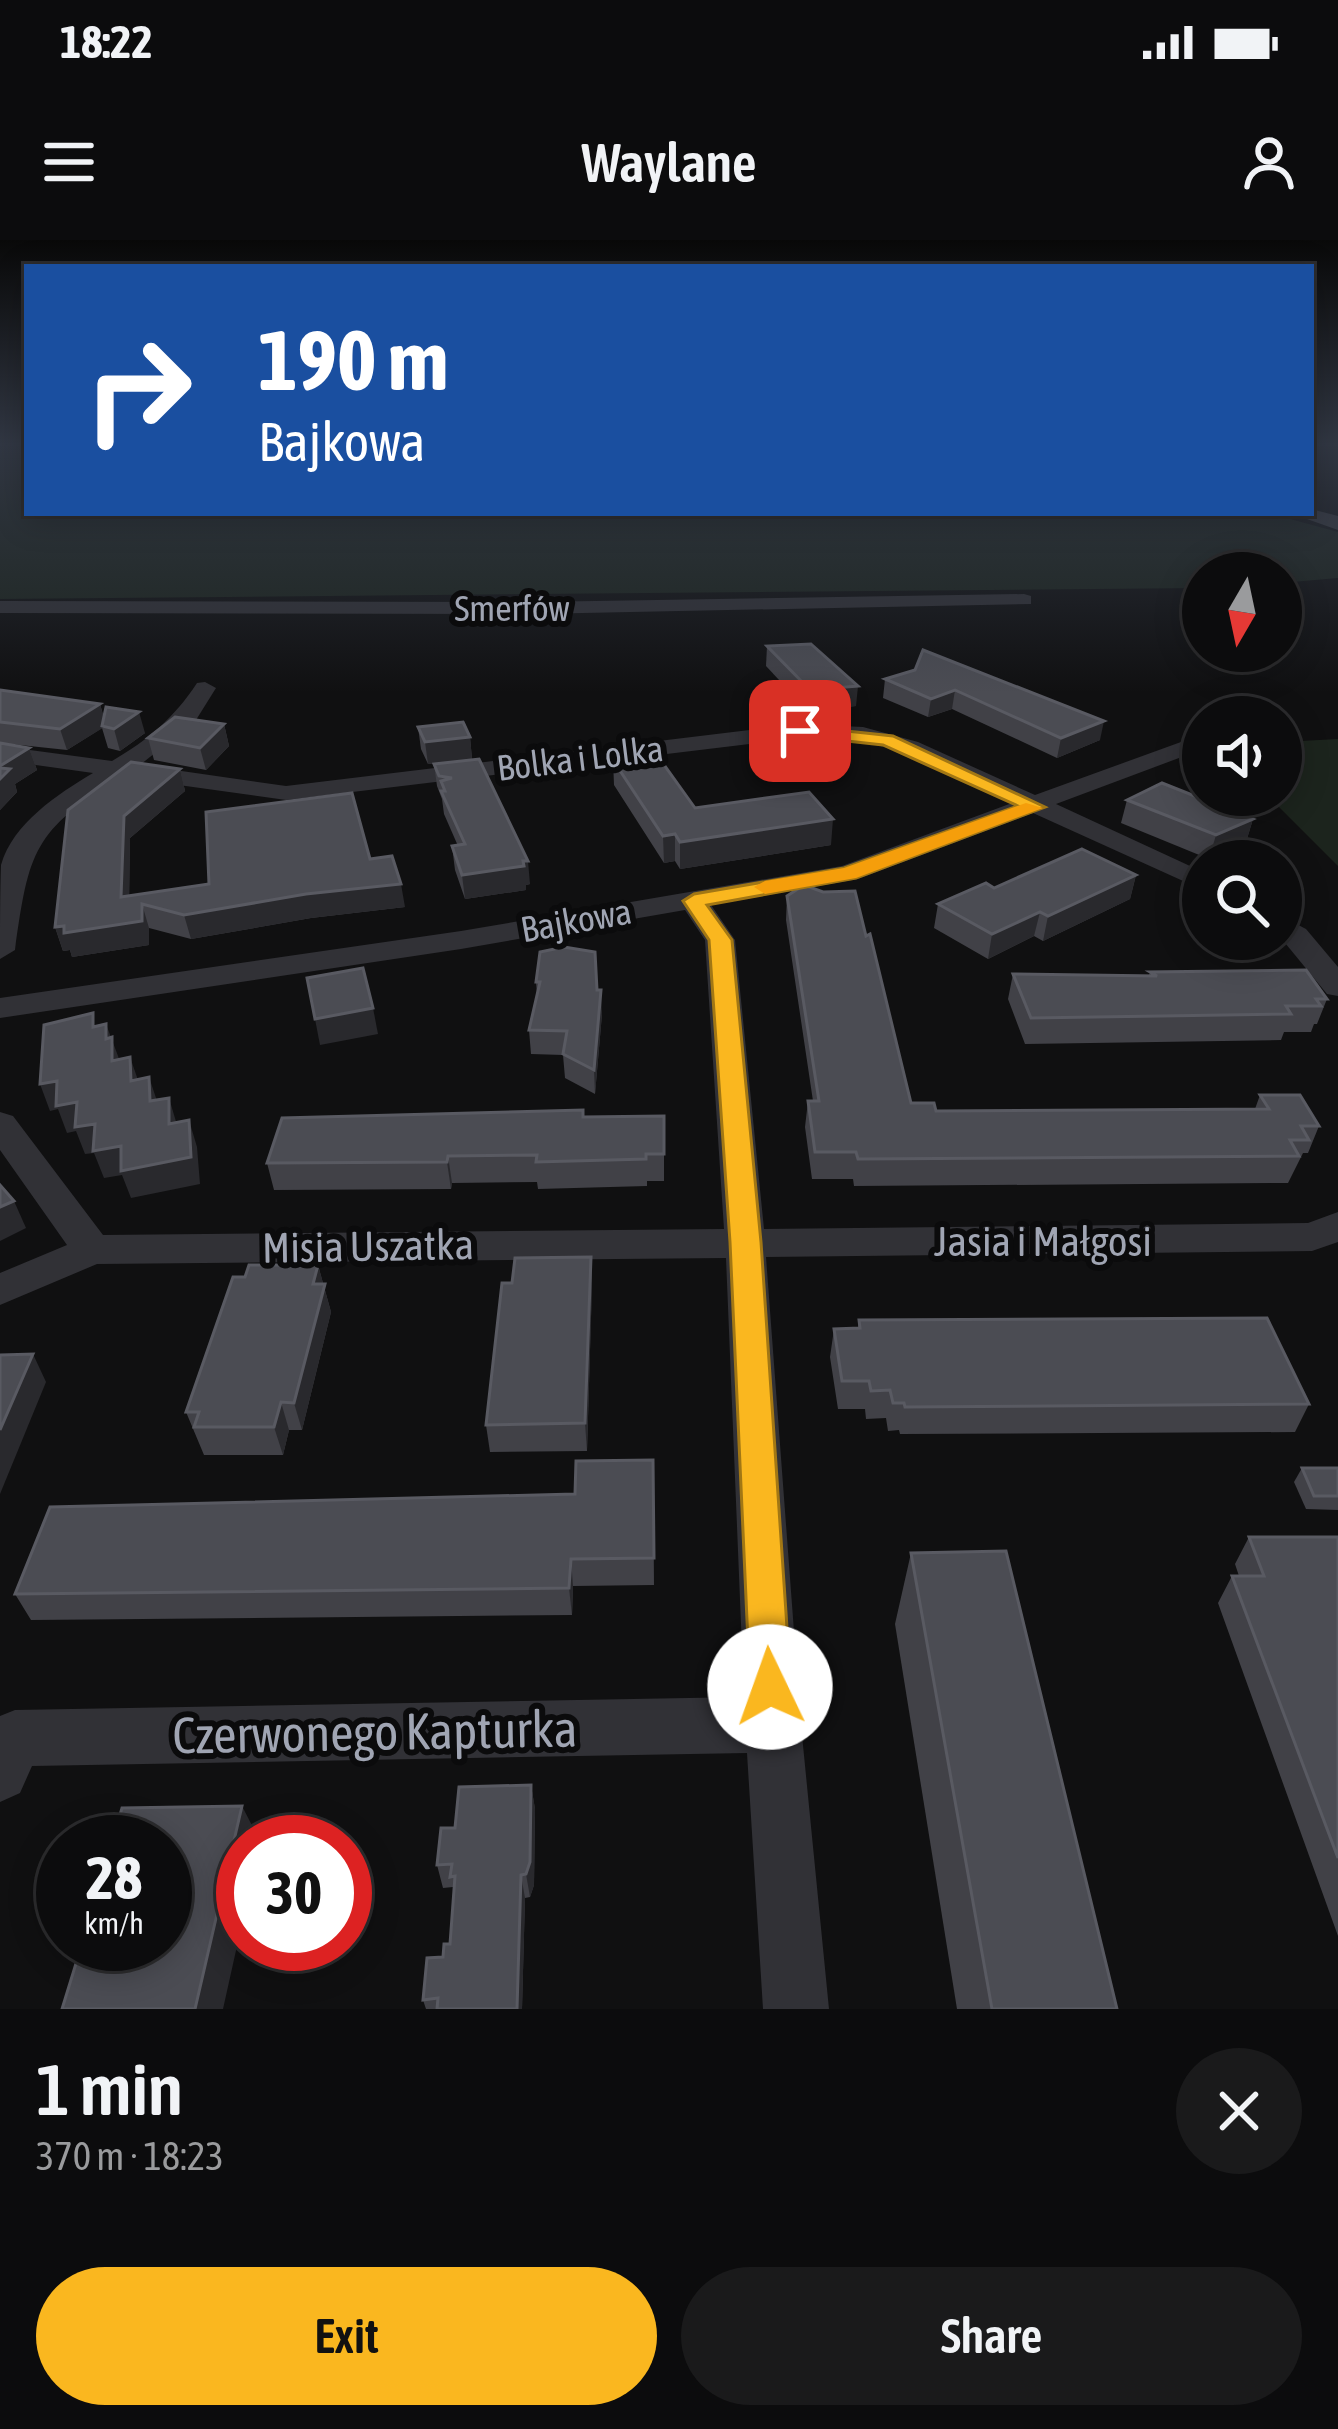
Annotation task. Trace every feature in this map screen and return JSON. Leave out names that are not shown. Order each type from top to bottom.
[{"type":"street","name":"Smerfów","points":[[0,607],[535,608],[1024,600]]},
{"type":"street","points":[[0,950],[16,861],[40,822],[191,718],[205,688]]},
{"type":"street","name":"Bolka i Lolka","points":[[0,753],[286,793],[832,731],[910,747],[1035,807]]},
{"type":"street","name":"Bajkowa","points":[[0,1008],[848,873],[1182,749]]},
{"type":"street","points":[[1035,807],[1182,873]]},
{"type":"street","points":[[694,901],[720,940],[746,1242],[773,1725],[796,2009]]},
{"type":"street","points":[[1302,942],[1338,987]]},
{"type":"street","points":[[0,1124],[92,1250]]},
{"type":"street","name":"Jasia i Małgosi","points":[[746,1242],[1232,1240],[1312,1237],[1338,1226]]},
{"type":"street","name":"Misia Uszatka","points":[[0,1290],[92,1250],[746,1242]]},
{"type":"street","name":"Czerwonego Kapturka","points":[[0,1773],[15,1738],[773,1725]]},
{"type":"shaded area","points":[[0,528],[1322,528],[1338,532],[1338,578],[1302,581],[1302,552],[1182,552],[1182,588],[0,599]]},
{"type":"shaded area","points":[[1338,739],[1338,866],[1288,816],[1302,816],[1302,741]]},
{"type":"building","points":[[811,644],[858,686],[810,690],[767,646]]},
{"type":"building","points":[[923,650],[1104,721],[1061,738],[955,690],[931,699],[885,679],[915,670]]},
{"type":"building","points":[[0,690],[100,704],[60,729],[0,722]]},
{"type":"building","points":[[106,707],[139,712],[114,729],[102,726]]},
{"type":"building","points":[[175,717],[224,724],[200,748],[148,738]]},
{"type":"building","points":[[463,722],[470,737],[425,742],[418,727]]},
{"type":"building","points":[[0,743],[29,748],[0,766]]},
{"type":"building","points":[[657,755],[695,808],[809,792],[833,819],[680,842],[675,834],[663,836],[613,760]]},
{"type":"building","points":[[479,759],[528,861],[523,861],[524,866],[462,875],[452,846],[465,844],[441,791],[445,791],[441,781],[452,778],[439,776],[434,764]]},
{"type":"building","points":[[131,762],[180,769],[124,816],[121,897],[209,884],[206,812],[352,793],[370,859],[392,856],[401,884],[184,915],[142,904],[142,921],[64,933],[64,926],[55,927],[68,810]]},
{"type":"building","points":[[1162,783],[1182,791],[1182,816],[1253,819],[1216,835],[1127,800]]},
{"type":"building","points":[[1082,849],[1136,875],[1048,916],[1040,912],[992,934],[938,904],[986,883],[994,888]]},
{"type":"building","points":[[804,885],[823,892],[855,891],[911,1103],[934,1103],[936,1111],[1269,1109],[1260,1095],[1300,1095],[1319,1126],[1301,1126],[1309,1140],[1290,1140],[1299,1156],[858,1159],[856,1152],[815,1152],[808,1101],[819,1101],[787,896]]},
{"type":"building","points":[[564,947],[595,952],[597,990],[601,990],[594,1070],[563,1054],[567,1031],[529,1030],[540,982],[536,982],[540,952]]},
{"type":"building","points":[[363,968],[373,1008],[315,1019],[307,978]]},
{"type":"building","points":[[1306,970],[1327,999],[1316,999],[1321,1006],[1286,1006],[1291,1014],[1031,1018],[1013,974],[1157,976],[1150,972]]},
{"type":"building","points":[[93,1013],[93,1027],[106,1024],[106,1039],[112,1037],[112,1061],[130,1057],[131,1081],[149,1077],[150,1101],[169,1098],[169,1124],[189,1120],[191,1157],[121,1171],[121,1146],[93,1151],[95,1124],[75,1127],[77,1102],[56,1106],[57,1081],[40,1084],[44,1025]]},
{"type":"building","points":[[583,1110],[583,1117],[664,1116],[664,1154],[646,1154],[646,1159],[536,1162],[537,1155],[448,1156],[447,1162],[267,1163],[282,1118]]},
{"type":"building","points":[[0,1185],[14,1201],[0,1207]]},
{"type":"building","points":[[591,1257],[585,1423],[486,1425],[502,1283],[512,1283],[515,1258]]},
{"type":"building","points":[[249,1265],[318,1265],[313,1284],[325,1284],[294,1403],[281,1402],[274,1427],[194,1427],[199,1412],[186,1412],[233,1277],[245,1277]]},
{"type":"building","points":[[1267,1318],[1309,1404],[905,1407],[893,1403],[890,1390],[871,1391],[869,1381],[842,1381],[834,1329],[860,1328],[859,1320]]},
{"type":"building","points":[[33,1354],[0,1430],[0,1355]]},
{"type":"building","points":[[653,1460],[654,1558],[571,1559],[569,1588],[15,1594],[50,1507],[575,1494],[576,1461]]},
{"type":"building","points":[[1302,1468],[1338,1468],[1338,1496],[1314,1496]]},
{"type":"building","points":[[1249,1537],[1338,1537],[1338,1858],[1232,1576],[1264,1576]]},
{"type":"building","points":[[1006,1551],[1117,2009],[992,2009],[911,1553]]},
{"type":"building","points":[[531,1785],[530,1862],[521,1875],[517,2009],[437,2009],[438,1998],[423,2000],[427,1958],[443,1957],[444,1944],[450,1944],[455,1876],[450,1877],[452,1864],[437,1865],[441,1828],[455,1828],[459,1787]]},
{"type":"building","points":[[242,1806],[240,1815],[216,1815],[216,1918],[195,2009],[62,2009],[74,1971],[192,1971],[192,1815],[120,1815],[122,1808]]},
{"type":"slow traffic","points":[[765,887],[848,873],[1033,808]]},
{"type":"route","points":[[770,1687],[746,1242],[720,940],[694,901],[848,873],[1035,807],[910,747],[863,734],[800,731]]}]
